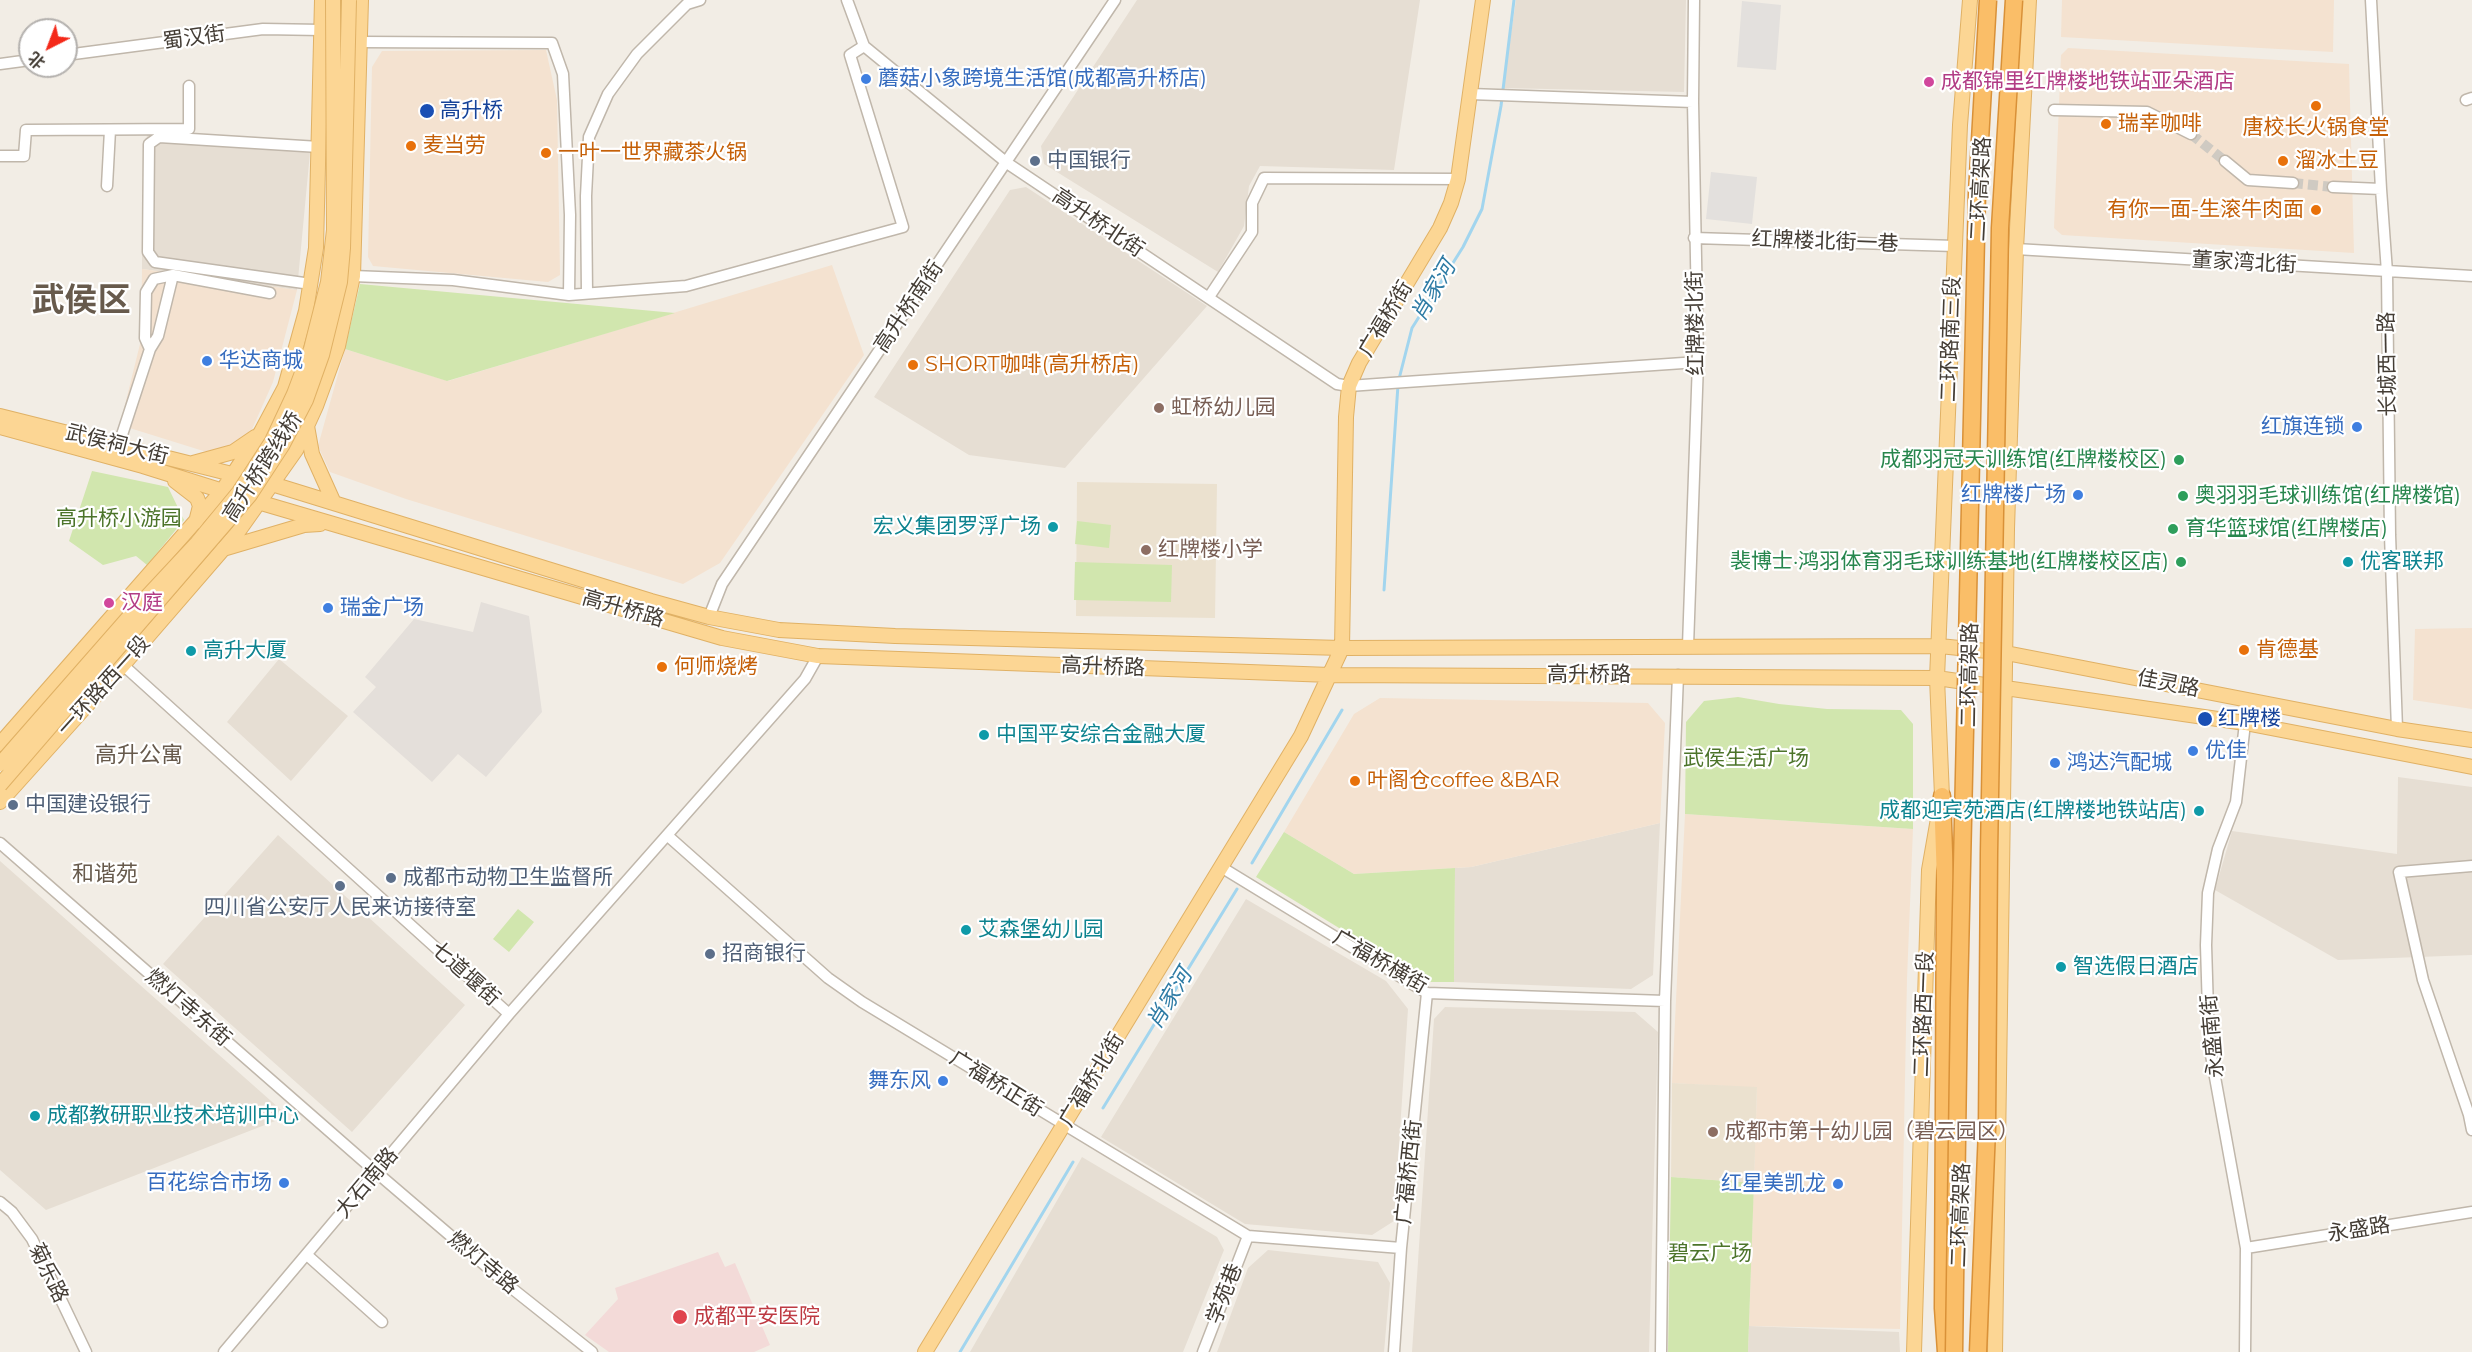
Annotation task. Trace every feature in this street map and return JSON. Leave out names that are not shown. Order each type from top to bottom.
[{"type":"highway","name":"二环高架路","points":[[1954,1352],[1974,299],[1977,193],[1988,0]]},
{"type":"highway","name":"二环高架路","points":[[1978,1352],[1987,1129],[1989,852],[2000,228],[2014,0]]},
{"type":"highway","points":[[1942,796],[1945,879],[1943,1273],[1946,1352]]},
{"type":"main road","name":"一环路西一段","points":[[0,744],[222,491],[261,432],[285,387],[306,311],[316,248],[322,0]]},
{"type":"main road","name":"高升桥跨线桥","points":[[0,764],[197,543],[239,492],[272,441],[298,384],[311,349],[328,282],[334,230],[333,0]]},
{"type":"main road","name":"高升桥跨线桥","points":[[0,785],[250,495],[282,446],[306,400],[322,355],[340,282],[343,248],[349,0]]},
{"type":"main road","name":"一环路西一段","points":[[0,802],[223,549],[296,450],[307,426],[338,346],[353,276],[361,0]]},
{"type":"main road","name":"广福桥街","points":[[1342,648],[1346,417],[1349,386],[1359,363],[1440,228],[1458,179],[1483,0]]},
{"type":"main road","name":"二环路南三段","points":[[1937,678],[1960,125],[1970,0]]},
{"type":"main road","points":[[1995,1352],[2007,529],[2016,249],[2029,0]]},
{"type":"main road","name":"武侯祠大街","points":[[0,416],[233,475]]},
{"type":"main road","points":[[307,426],[312,454],[334,503]]},
{"type":"main road","name":"武侯祠大街","points":[[0,427],[143,466],[222,491]]},
{"type":"main road","points":[[192,463],[232,452],[261,432]]},
{"type":"main road","points":[[143,466],[189,489],[197,498],[200,506],[196,522]]},
{"type":"main road","name":"高升桥路","points":[[233,475],[272,484],[553,572],[709,617],[780,630],[895,636],[1342,648],[1940,646],[2006,653]]},
{"type":"main road","name":"高升桥路","points":[[222,491],[722,638],[818,656],[1330,675],[1937,678],[2006,688]]},
{"type":"main road","points":[[223,549],[304,525],[331,523]]},
{"type":"main road","name":"广福桥北街","points":[[925,1352],[1301,736],[1342,648]]},
{"type":"main road","name":"佳灵路","points":[[2006,653],[2397,729],[2472,740]]},
{"type":"main road","name":"二环路西一段","points":[[1914,1352],[1929,870],[1942,796],[1937,678]]},
{"type":"main road","name":"佳灵路","points":[[2006,688],[2245,723],[2472,767]]},
{"type":"street","points":[[587,293],[586,196],[589,137],[608,94],[638,54],[687,4],[700,0]]},
{"type":"street","points":[[353,276],[453,280],[569,294],[686,286],[903,227],[850,55],[864,46],[847,0]]},
{"type":"street","name":"高升桥南街","points":[[709,617],[722,584],[1115,0]]},
{"type":"street","name":"红牌楼北街","points":[[1688,646],[1698,362],[1694,237],[1694,0]]},
{"type":"street","name":"长城西一路","points":[[2371,0],[2380,189],[2387,272],[2390,535],[2397,729]]},
{"type":"street","name":"蜀汉街","points":[[78,53],[263,29],[322,30]]},
{"type":"street","points":[[360,42],[552,43],[563,74],[570,215],[569,294]]},
{"type":"street","name":"高升桥北街","points":[[864,46],[1007,163],[1337,384],[1349,386],[1391,384],[1698,362]]},
{"type":"street","points":[[0,64],[18,62]]},
{"type":"street","points":[[0,156],[24,156],[26,130],[189,129],[189,86]]},
{"type":"street","points":[[1470,94],[1693,102]]},
{"type":"street","points":[[2054,110],[2147,112],[2191,134]]},
{"type":"street","points":[[107,186],[110,130]]},
{"type":"street","points":[[311,284],[155,262],[148,252],[149,144],[159,137],[319,147]]},
{"type":"street","points":[[2225,161],[2248,180],[2294,183]]},
{"type":"street","points":[[1209,297],[1252,232],[1252,203],[1264,178],[1458,179]]},
{"type":"street","points":[[2333,187],[2380,189]]},
{"type":"street","name":"红牌楼北街一巷","points":[[1694,237],[1955,246]]},
{"type":"street","name":"董家湾北街","points":[[2016,249],[2472,276]]},
{"type":"street","points":[[118,447],[150,349],[158,336],[173,275]]},
{"type":"street","points":[[150,349],[145,338],[146,292],[154,279],[173,275],[270,293]]},
{"type":"street","name":"七道堰街","points":[[123,665],[509,1014],[805,679],[818,656]]},
{"type":"street","points":[[1661,1352],[1665,1001],[1678,675]]},
{"type":"street","name":"永盛南街","points":[[2245,723],[2236,801],[2218,849],[2208,893],[2206,945],[2210,1044],[2246,1248],[2245,1352]]},
{"type":"street","name":"广福桥正街","points":[[668,836],[828,978],[862,1002],[1248,1236],[1401,1248]]},
{"type":"street","name":"燃灯寺东街","points":[[0,843],[376,1172]]},
{"type":"street","points":[[2472,866],[2399,872],[2423,980],[2469,1115],[2472,1130]]},
{"type":"street","name":"广福桥横街","points":[[1221,867],[1427,993],[1665,1001]]},
{"type":"street","name":"广福桥西街","points":[[1394,1352],[1401,1248],[1427,993]]},
{"type":"street","name":"大石南路","points":[[224,1352],[509,1014]]},
{"type":"street","name":"燃灯寺路","points":[[376,1172],[580,1348],[592,1352]]},
{"type":"street","name":"菊乐路","points":[[0,1202],[12,1212],[32,1239],[86,1352]]},
{"type":"street","name":"永盛路","points":[[2246,1248],[2472,1212]]},
{"type":"street","name":"学苑巷","points":[[1203,1352],[1248,1236]]},
{"type":"street","points":[[307,1255],[382,1322]]},
{"type":"shaded area","points":[[1137,0],[1420,0],[1394,170],[1260,166],[1249,186],[1244,226],[1218,272],[1044,164],[1041,146]]},
{"type":"shaded area","points":[[1516,0],[1686,0],[1684,92],[1503,88]]},
{"type":"shaded area","points":[[2062,0],[2334,0],[2333,52],[2061,37]]},
{"type":"shaded area","points":[[1742,1],[1781,5],[1776,70],[1737,67]]},
{"type":"shaded area","points":[[2068,48],[2349,64],[2354,253],[2062,235],[2054,228],[2061,55]]},
{"type":"shaded area","points":[[546,50],[557,100],[560,275],[548,282],[373,266],[368,257],[372,67],[382,51]]},
{"type":"shaded area","points":[[147,133],[311,142],[297,290],[142,269],[142,203]]},
{"type":"shaded area","points":[[1711,172],[1757,177],[1752,224],[1706,219]]},
{"type":"shaded area","points":[[1026,187],[1207,306],[1065,468],[969,455],[874,397],[1010,190]]},
{"type":"shaded area","points":[[832,265],[864,355],[720,563],[683,584],[406,499],[330,472],[318,446],[345,349],[448,381]]},
{"type":"shaded area","name":"华达商城","points":[[142,269],[297,290],[273,382],[249,436],[213,454],[120,425],[141,340]]},
{"type":"shaded area","name":"红牌楼小学","points":[[1077,482],[1217,484],[1215,618],[1076,616]]},
{"type":"shaded area","points":[[481,602],[529,616],[542,712],[486,777],[458,754],[432,782],[353,712],[376,687],[365,677],[414,619],[473,632]]},
{"type":"shaded area","points":[[2472,628],[2472,709],[2413,700],[2415,629]]},
{"type":"shaded area","points":[[279,659],[348,716],[291,781],[227,722]]},
{"type":"shaded area","points":[[1380,698],[1648,703],[1665,723],[1660,823],[1471,867],[1354,874],[1284,832],[1354,714]]},
{"type":"shaded area","points":[[2398,777],[2472,787],[2472,955],[2338,960],[2215,890],[2232,831],[2397,854]]},
{"type":"shaded area","points":[[1685,814],[1913,829],[1907,979],[1900,1329],[1749,1326],[1757,1088],[1672,1083]]},
{"type":"shaded area","points":[[1660,823],[1653,975],[1631,989],[1454,982],[1455,868],[1471,867]]},
{"type":"shaded area","points":[[278,835],[465,1005],[352,1132],[163,964]]},
{"type":"shaded area","points":[[0,861],[288,1116],[46,1210],[0,1170]]},
{"type":"shaded area","points":[[1246,899],[1386,981],[1408,1009],[1394,1221],[1372,1235],[1245,1224],[1101,1137]]},
{"type":"shaded area","points":[[1445,1007],[1635,1012],[1658,1032],[1649,1352],[1412,1352],[1434,1019]]},
{"type":"shaded area","name":"成都市第十幼儿园（碧云园区）","points":[[1672,1083],[1757,1087],[1754,1183],[1671,1177]]},
{"type":"shaded area","points":[[1082,1157],[1217,1237],[1224,1250],[1183,1352],[970,1352]]},
{"type":"shaded area","points":[[1268,1250],[1378,1262],[1390,1283],[1384,1352],[1217,1352],[1248,1268]]},
{"type":"shaded area","name":"成都平安医院","points":[[718,1252],[725,1267],[735,1263],[770,1345],[754,1352],[609,1352],[585,1335],[618,1299],[615,1288]]},
{"type":"shaded area","points":[[1749,1326],[1899,1332],[1900,1352],[1748,1352]]},
{"type":"green space","points":[[360,284],[675,313],[447,381],[345,349]]},
{"type":"green space","name":"高升桥小游园","points":[[92,471],[168,487],[184,520],[147,565],[136,556],[103,565],[69,541]]},
{"type":"green space","points":[[1077,521],[1111,525],[1109,548],[1075,544]]},
{"type":"green space","points":[[1075,562],[1172,565],[1171,602],[1074,600]]},
{"type":"green space","name":"武侯生活广场","points":[[1738,697],[1827,709],[1901,710],[1913,724],[1913,829],[1685,814],[1686,722],[1704,701]]},
{"type":"green space","points":[[1284,832],[1354,874],[1455,868],[1454,982],[1427,982],[1256,877]]},
{"type":"green space","points":[[518,909],[534,922],[509,952],[493,939]]},
{"type":"green space","name":"碧云广场","points":[[1671,1177],[1754,1183],[1748,1352],[1668,1352]]},
{"type":"waterway","name":"肖家河","points":[[1399,379],[1412,328],[1463,247],[1482,209],[1501,106],[1514,0]]},
{"type":"waterway","name":"肖家河","points":[[1384,590],[1398,385]]},
{"type":"waterway","name":"肖家河","points":[[1252,863],[1342,710]]},
{"type":"waterway","name":"肖家河","points":[[1103,1108],[1237,889]]},
{"type":"waterway","name":"肖家河","points":[[960,1352],[1073,1162]]},
{"type":"tunnel","points":[[2191,134],[2225,161]]},
{"type":"tunnel","points":[[2293,183],[2333,187]]},
{"type":"place","name":"蘑菇小象跨境生活馆(成都高升桥店)","points":[[866,79]]},
{"type":"place","name":"成都锦里红牌楼地铁站亚朵酒店","points":[[1929,82]]},
{"type":"place","name":"唐校长火锅食堂","points":[[2316,106]]},
{"type":"place","name":"高升桥","points":[[427,111]]},
{"type":"place","name":"瑞幸咖啡","points":[[2106,124]]},
{"type":"place","name":"麦当劳","points":[[411,146]]},
{"type":"place","name":"一叶一世界藏茶火锅","points":[[546,153]]},
{"type":"place","name":"中国银行","points":[[1035,161]]},
{"type":"place","name":"溜冰土豆","points":[[2283,161]]},
{"type":"place","name":"有你一面-生滚牛肉面","points":[[2316,210]]},
{"type":"place","name":"华达商城","points":[[207,361]]},
{"type":"place","name":"SHORT咖啡(高升桥店)","points":[[913,365]]},
{"type":"place","name":"虹桥幼儿园","points":[[1159,408]]},
{"type":"place","name":"红旗连锁","points":[[2357,427]]},
{"type":"place","name":"成都羽冠天训练馆(红牌楼校区)","points":[[2179,460]]},
{"type":"place","name":"红牌楼广场","points":[[2078,495]]},
{"type":"place","name":"奥羽羽毛球训练馆(红牌楼馆)","points":[[2183,496]]},
{"type":"place","name":"宏义集团罗浮广场","points":[[1053,527]]},
{"type":"place","name":"育华篮球馆(红牌楼店)","points":[[2173,529]]},
{"type":"place","name":"红牌楼小学","points":[[1146,550]]},
{"type":"place","name":"裴博士·鸿羽体育羽毛球训练基地(红牌楼校区店)","points":[[2181,562]]},
{"type":"place","name":"优客联邦","points":[[2348,562]]},
{"type":"place","name":"汉庭","points":[[109,603]]},
{"type":"place","name":"瑞金广场","points":[[328,608]]},
{"type":"place","name":"肯德基","points":[[2244,650]]},
{"type":"place","name":"高升大厦","points":[[191,651]]},
{"type":"place","name":"何师烧烤","points":[[662,667]]},
{"type":"place","name":"红牌楼","points":[[2205,719]]},
{"type":"place","name":"中国平安综合金融大厦","points":[[984,735]]},
{"type":"place","name":"优佳","points":[[2193,751]]},
{"type":"place","name":"鸿达汽配城","points":[[2055,763]]},
{"type":"place","name":"叶阁仓coffee &BAR","points":[[1355,781]]},
{"type":"place","name":"中国建设银行","points":[[13,805]]},
{"type":"place","name":"成都迎宾苑酒店(红牌楼地铁站店)","points":[[2199,811]]},
{"type":"place","name":"成都市动物卫生监督所","points":[[391,878]]},
{"type":"place","name":"四川省公安厅人民来访接待室","points":[[340,886]]},
{"type":"place","name":"艾森堡幼儿园","points":[[966,930]]},
{"type":"place","name":"招商银行","points":[[710,954]]},
{"type":"place","name":"智选假日酒店","points":[[2061,967]]},
{"type":"place","name":"舞东风","points":[[943,1081]]},
{"type":"place","name":"成都教研职业技术培训中心","points":[[35,1116]]},
{"type":"place","name":"成都市第十幼儿园（碧云园区）","points":[[1713,1132]]},
{"type":"place","name":"百花综合市场","points":[[284,1183]]},
{"type":"place","name":"红星美凯龙","points":[[1838,1184]]},
{"type":"place","name":"成都平安医院","points":[[680,1317]]},
{"type":"district","name":"武侯区","points":[[81,301]]},
{"type":"district","name":"高升公寓","points":[[139,756]]},
{"type":"district","name":"和谐苑","points":[[105,875]]}]
